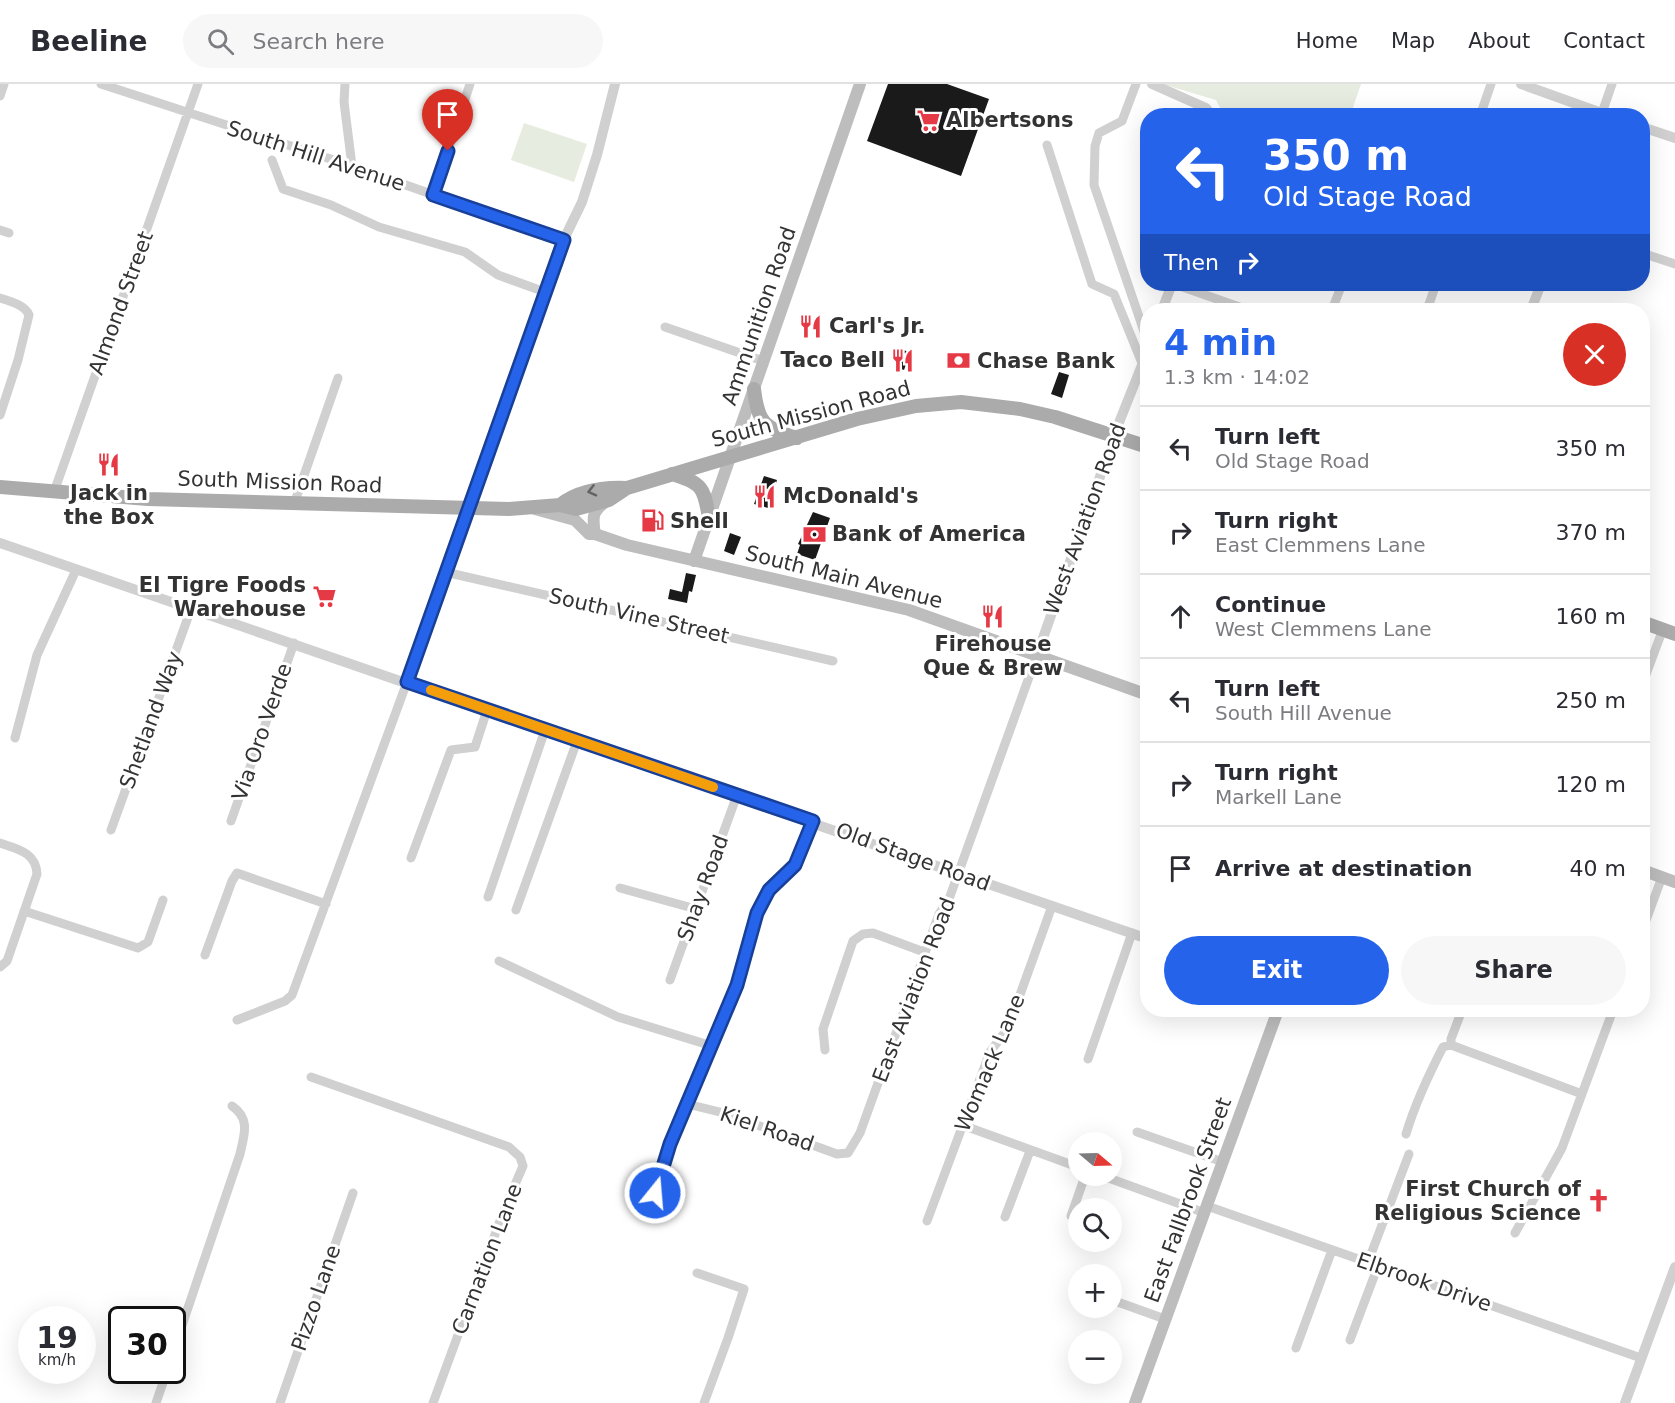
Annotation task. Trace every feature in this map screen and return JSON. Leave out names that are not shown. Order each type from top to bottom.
[{"type":"main road","name":"Ammunition Road","points":[[694,561],[860,84]]},
{"type":"main road","points":[[754,389],[756,405],[764,423],[779,433],[797,438]]},
{"type":"main road","name":"South Mission Road","points":[[0,487],[148,499],[468,508],[532,508],[560,505],[576,509],[609,500],[627,488],[889,411],[961,402],[1043,414],[1140,444]]},
{"type":"main road","points":[[672,474],[700,485],[704,491],[709,518]]},
{"type":"main road","name":"South Mission Road","points":[[560,505],[572,496],[608,487],[627,488]]},
{"type":"main road","points":[[595,534],[592,520],[594,514],[609,500]]},
{"type":"main road","name":"South Main Avenue","points":[[532,508],[575,520],[589,534],[627,545],[909,610],[1140,692]]},
{"type":"main road","points":[[1650,625],[1669,632]]},
{"type":"main road","points":[[1650,873],[1675,882]]},
{"type":"main road","name":"East Fallbrook Street","points":[[1135,1403],[1275,1017]]},
{"type":"street","points":[[0,96],[4,84]]},
{"type":"street","name":"South Hill Avenue","points":[[101,84],[352,166],[564,240]]},
{"type":"street","name":"Almond Street","points":[[54,492],[198,84]]},
{"type":"street","points":[[345,84],[344,102],[352,166]]},
{"type":"street","points":[[433,195],[470,84]]},
{"type":"street","points":[[237,1020],[292,995],[407,682],[564,240],[582,202],[615,84]]},
{"type":"street","points":[[1136,84],[1122,121],[1099,133],[1095,146],[1094,185],[1140,320]]},
{"type":"street","points":[[1152,84],[1206,108]]},
{"type":"street","points":[[1483,108],[1491,84]]},
{"type":"street","points":[[1521,84],[1585,108]]},
{"type":"street","points":[[1606,108],[1612,84]]},
{"type":"street","points":[[1650,130],[1675,138]]},
{"type":"street","points":[[1047,145],[1092,284],[1114,294],[1140,358]]},
{"type":"street","points":[[272,160],[283,189],[331,205],[380,227],[465,252],[498,275],[545,292]]},
{"type":"street","points":[[1650,256],[1675,264]]},
{"type":"street","points":[[1193,291],[1228,303]]},
{"type":"street","points":[[0,298],[28,310],[29,315],[21,351],[0,415]]},
{"type":"street","points":[[665,327],[763,361]]},
{"type":"street","name":"West Aviation Road","points":[[1037,655],[1114,435],[1140,368]]},
{"type":"street","points":[[294,504],[338,378]]},
{"type":"street","name":"Old Stage Road","points":[[0,543],[813,821],[958,874],[1140,936]]},
{"type":"street","points":[[15,738],[37,655],[76,570]]},
{"type":"street","name":"South Vine Street","points":[[445,572],[833,661]]},
{"type":"street","name":"Shetland Way","points":[[111,830],[191,609]]},
{"type":"street","points":[[1650,669],[1669,632]]},
{"type":"street","name":"Via Oro Verde","points":[[231,821],[294,643]]},
{"type":"street","name":"East Aviation Road","points":[[848,1153],[860,1132],[939,914],[949,899],[1037,655]]},
{"type":"street","points":[[411,858],[451,750],[475,747],[488,710]]},
{"type":"street","points":[[488,897],[545,730]]},
{"type":"street","points":[[516,910],[578,741]]},
{"type":"street","name":"Shay Road","points":[[669,980],[737,795]]},
{"type":"street","points":[[655,1193],[670,1144],[737,985],[757,913],[769,890],[795,865],[813,821]]},
{"type":"street","points":[[0,843],[25,852],[36,865],[37,877],[7,961],[0,967]]},
{"type":"street","points":[[205,955],[237,873],[326,904]]},
{"type":"street","points":[[1650,909],[1662,877]]},
{"type":"street","points":[[620,888],[696,909]]},
{"type":"street","points":[[24,911],[141,947],[148,942],[163,900]]},
{"type":"street","name":"Womack Lane","points":[[927,1221],[990,1052],[1008,1028],[1052,906]]},
{"type":"street","points":[[825,1050],[823,1029],[853,940],[863,934],[873,933],[924,952]]},
{"type":"street","points":[[1089,1059],[1132,933]]},
{"type":"street","points":[[499,961],[618,1017],[712,1047]]},
{"type":"street","points":[[1451,1045],[1459,1017]]},
{"type":"street","points":[[1515,1233],[1555,1163],[1610,1017]]},
{"type":"street","points":[[1406,1134],[1417,1100],[1443,1047],[1451,1045],[1582,1094]]},
{"type":"street","name":"Carnation Lane","points":[[311,1077],[509,1148],[520,1156],[523,1166],[504,1210],[433,1403]]},
{"type":"street","name":"Kiel Road","points":[[687,1104],[724,1113],[837,1154],[848,1153]]},
{"type":"street","points":[[186,1314],[240,1154],[246,1128],[243,1116],[232,1106]]},
{"type":"street","points":[[962,1125],[1068,1164]]},
{"type":"street","points":[[1137,1132],[1223,1162]]},
{"type":"street","points":[[1005,1217],[1030,1151]]},
{"type":"street","points":[[1368,1262],[1409,1154]]},
{"type":"street","name":"Elbrook Drive","points":[[1122,1182],[1368,1262],[1641,1358]]},
{"type":"street","name":"Pizzo Lane","points":[[279,1403],[353,1193]]},
{"type":"street","points":[[1296,1348],[1332,1250]]},
{"type":"street","points":[[1350,1340],[1378,1266]]},
{"type":"street","points":[[1625,1403],[1675,1267]]},
{"type":"street","points":[[697,1273],[744,1289],[704,1403]]},
{"type":"street","points":[[1122,1304],[1166,1319]]},
{"type":"street","points":[[156,1403],[163,1384]]},
{"type":"shaded area","points":[[1162,84],[1361,84],[1353,108],[1220,108],[1216,100]]},
{"type":"shaded area","points":[[524,123],[587,144],[574,182],[511,160]]},
{"type":"building","name":"Albertsons","points":[[888,84],[947,84],[989,99],[961,176],[867,141]]},
{"type":"building","name":"Taco Bell","points":[[902,349],[910,353],[904,370],[896,367]]},
{"type":"building","points":[[1059,372],[1069,375],[1062,398],[1051,394]]},
{"type":"building","name":"McDonald's","points":[[764,476],[777,480],[768,508],[754,504]]},
{"type":"building","name":"Bank of America","points":[[813,512],[830,518],[815,560],[797,554],[800,545],[798,544]]},
{"type":"building","points":[[730,533],[741,537],[734,555],[724,551]]},
{"type":"building","points":[[686,573],[696,575],[687,603],[668,599],[670,589],[682,592]]},
{"type":"slow traffic","points":[[431,690],[713,787]]},
{"type":"place","name":"Albertsons","points":[[928,120]]},
{"type":"place","name":"Carl's Jr.","points":[[811,326]]},
{"type":"place","name":"Taco Bell","points":[[903,360]]},
{"type":"place","name":"Chase Bank","points":[[959,361]]},
{"type":"place","name":"Jack in the Box","points":[[109,465]]},
{"type":"place","name":"McDonald's","points":[[765,496]]},
{"type":"place","name":"Shell","points":[[652,521]]},
{"type":"place","name":"Bank of America","points":[[814,534]]},
{"type":"place","name":"El Tigre Foods Warehouse","points":[[324,597]]},
{"type":"place","name":"Firehouse Que & Brew","points":[[993,616]]},
{"type":"place","name":"First Church of Religious Science","points":[[1599,1201]]},
{"type":"route","points":[[448,151],[433,195],[564,240],[407,682],[813,821],[795,865],[769,890],[757,913],[737,985],[670,1144],[655,1193]]}]
